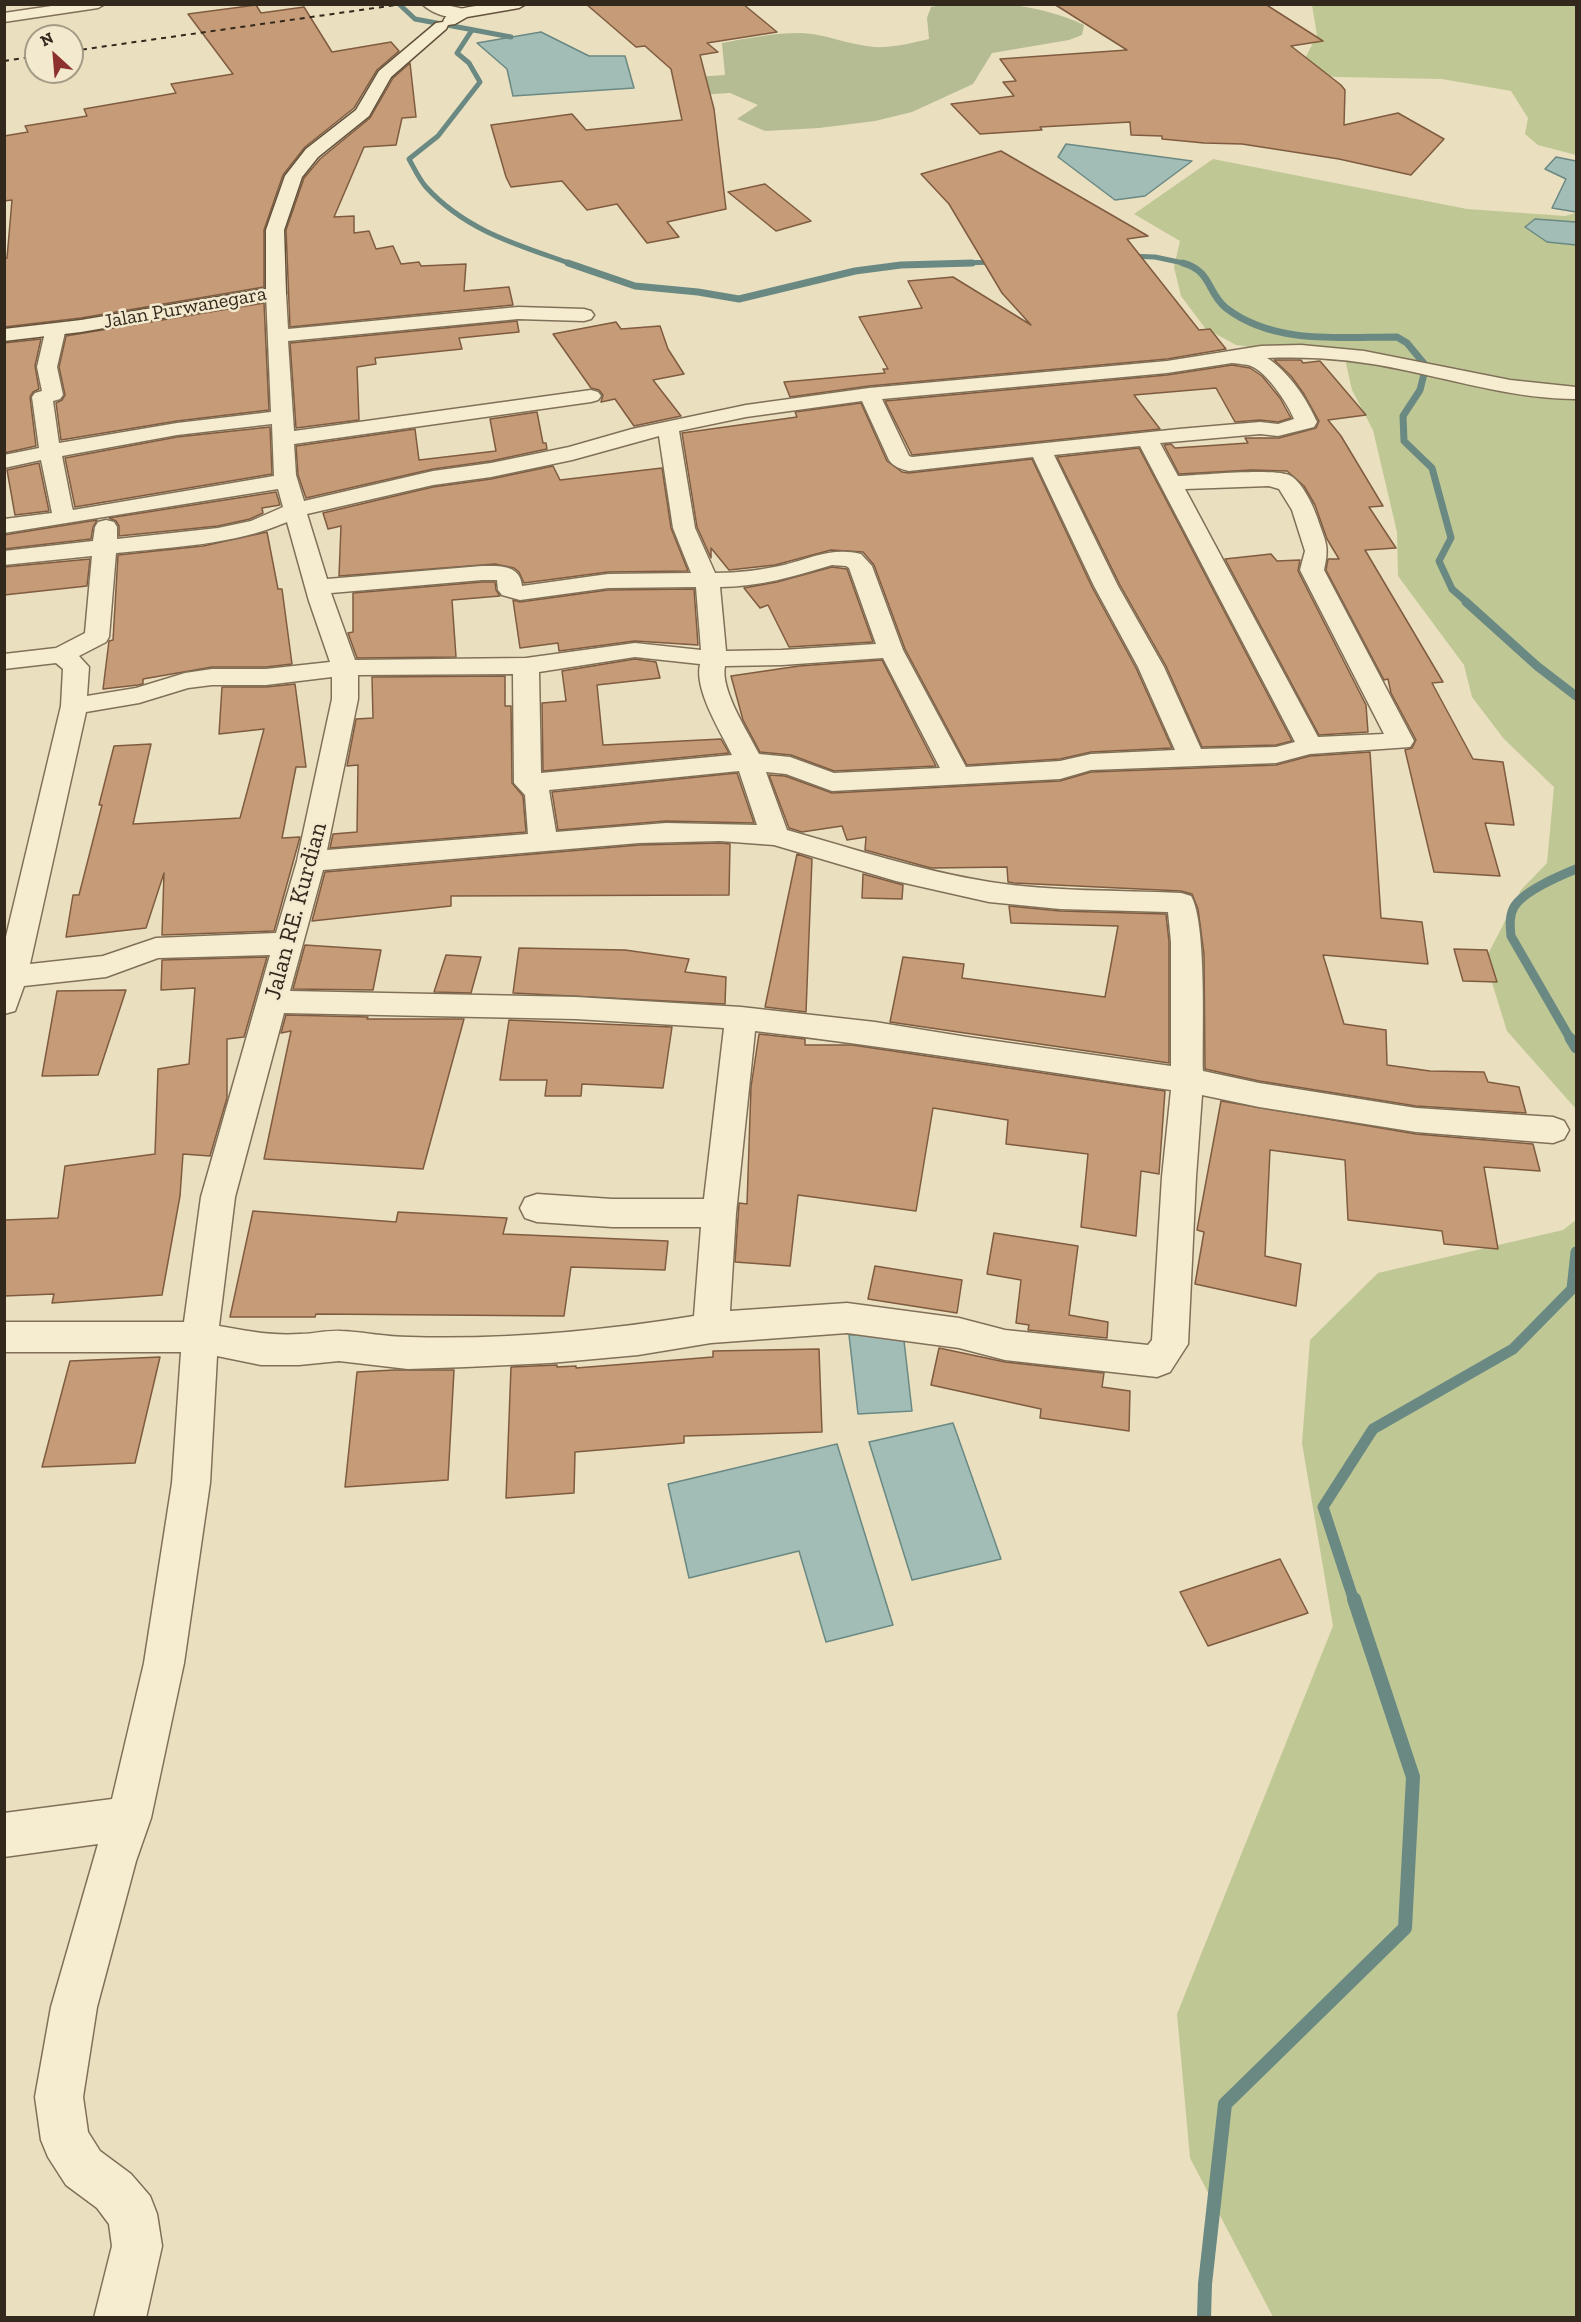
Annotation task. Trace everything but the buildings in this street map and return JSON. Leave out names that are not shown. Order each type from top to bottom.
[{"type":"street","points":[[4,18],[98,4]]},
{"type":"street","points":[[429,4],[446,12],[451,20],[519,4]]},
{"type":"street","name":"Jalan Purwanegara","points":[[4,335],[81,326],[276,293],[275,230],[294,176],[312,153],[363,113],[385,74],[451,20]]},
{"type":"street","name":"Jalan RE. Kurdian","points":[[120,2318],[137,2246],[132,2214],[114,2192],[82,2168],[66,2140],[58,2097],[74,2007],[114,1861],[129,1818],[164,1663],[191,1483],[200,1337],[218,1197],[311,861],[345,699],[345,668],[317,587],[286,481],[276,293]]},
{"type":"street","points":[[279,336],[518,313],[584,315]]},
{"type":"street","points":[[56,328],[47,367],[50,450],[61,507],[64,514],[70,517]]},
{"type":"street","points":[[4,558],[218,535],[258,526],[295,510],[433,478],[491,470],[572,453],[632,435],[746,411],[869,394],[1167,367],[1259,352],[1358,357],[1499,386],[1576,393]]},
{"type":"street","points":[[869,394],[900,460],[909,464],[1260,428],[1278,430],[1306,422],[1300,408],[1269,368],[1256,360],[1232,357]]},
{"type":"street","points":[[4,462],[50,450],[140,433],[283,428],[591,396]]},
{"type":"street","points":[[668,427],[684,528],[707,582],[714,658],[711,672],[717,696],[748,762],[775,836]]},
{"type":"street","points":[[1147,439],[1310,746]]},
{"type":"street","points":[[1041,450],[1106,586],[1150,667],[1192,758]]},
{"type":"street","points":[[528,783],[748,762],[790,766],[832,782],[957,776],[1060,770],[1091,762],[1276,755],[1310,746],[1401,741],[1312,570],[1317,551],[1303,510],[1288,485],[1282,480],[1171,483]]},
{"type":"street","points":[[4,526],[286,481]]},
{"type":"street","points":[[4,662],[62,656],[98,637],[107,511]]},
{"type":"street","points":[[317,587],[501,573],[509,577],[510,590],[520,593],[608,581],[707,582],[788,571],[831,558],[853,559],[865,576],[891,650],[957,776]]},
{"type":"street","points":[[74,706],[140,695],[198,679],[266,677],[345,668],[526,666],[584,655],[657,650],[714,658],[755,658],[891,650]]},
{"type":"street","points":[[62,656],[76,667],[74,706],[7,986],[106,966],[156,948],[289,943]]},
{"type":"street","points":[[526,666],[528,783],[538,793],[543,842]]},
{"type":"street","points":[[4,1336],[200,1337],[261,1350],[299,1350],[339,1346],[408,1353],[466,1352],[550,1348],[638,1340],[711,1328],[848,1318],[959,1333],[1005,1345],[1157,1361],[1170,1344],[1187,1080],[1186,942],[1181,903],[1052,898],[971,888],[775,836],[698,831],[311,861]]},
{"type":"street","points":[[273,1002],[576,1008],[741,1018],[875,1033],[968,1049],[1187,1080],[1259,1095],[1416,1120],[1553,1130]]},
{"type":"street","points":[[711,1328],[719,1213],[741,1018]]},
{"type":"street","points":[[537,1208],[622,1213],[719,1213]]},
{"type":"street","points":[[4,1836],[129,1818]]},
{"type":"green space","points":[[1007,4],[1047,12],[1075,21],[1084,25],[1082,35],[1069,40],[992,53],[973,84],[912,112],[875,121],[819,128],[765,131],[737,119],[758,105],[730,93],[681,96],[678,78],[725,75],[722,43],[801,33],[865,46],[895,46],[929,39],[927,18],[931,7]]},
{"type":"green space","points":[[1312,5],[1576,5],[1576,155],[1538,145],[1525,134],[1528,118],[1511,91],[1442,79],[1336,77],[1298,72],[1317,35]]},
{"type":"green space","points":[[1213,159],[1467,209],[1565,216],[1576,213],[1576,1109],[1507,1031],[1485,960],[1521,890],[1547,863],[1554,787],[1504,739],[1472,697],[1464,665],[1398,576],[1397,532],[1373,430],[1352,390],[1345,359],[1236,345],[1205,328],[1181,296],[1174,267],[1180,241],[1134,214]]},
{"type":"green space","points":[[1576,1220],[1576,2317],[1273,2317],[1190,2158],[1177,2014],[1333,1626],[1302,1443],[1310,1340],[1378,1273],[1563,1230]]},
{"type":"water","points":[[541,32],[589,56],[625,56],[634,88],[513,96],[507,69],[477,43]]},
{"type":"water","points":[[1066,144],[1192,161],[1145,196],[1115,200],[1058,157]]},
{"type":"water","points":[[1556,157],[1576,161],[1576,212],[1552,208],[1566,179],[1545,169]]},
{"type":"water","points":[[1535,219],[1576,222],[1576,245],[1547,242],[1525,227]]},
{"type":"water","points":[[903,1332],[912,1411],[858,1414],[849,1335]]},
{"type":"water","points":[[953,1423],[1001,1559],[912,1580],[869,1442]]},
{"type":"water","points":[[837,1444],[893,1625],[826,1642],[799,1551],[689,1578],[668,1484]]},
{"type":"waterway","points":[[399,4],[415,19],[511,37]]},
{"type":"waterway","points":[[472,30],[457,53],[469,63],[480,82],[438,136],[409,159],[426,187],[458,215],[494,235],[572,264]]},
{"type":"waterway","points":[[1127,256],[1155,257],[1188,264]]},
{"type":"waterway","points":[[924,264],[997,262]]},
{"type":"waterway","points":[[568,263],[635,286],[698,292],[739,299],[855,271],[901,265],[972,263]]},
{"type":"waterway","points":[[1183,263],[1199,271],[1215,296],[1226,308],[1245,320],[1265,328],[1331,338],[1397,337],[1407,343],[1426,366],[1420,390],[1403,416],[1404,441],[1432,468],[1451,538],[1439,561],[1452,589],[1468,603]]},
{"type":"waterway","points":[[1466,602],[1537,666],[1576,696]]},
{"type":"waterway","points":[[1571,1040],[1511,936],[1510,921],[1514,907],[1525,895],[1576,869]]},
{"type":"waterway","points":[[1570,1038],[1576,1048]]},
{"type":"waterway","points":[[1354,1601],[1323,1507],[1373,1429],[1513,1349],[1572,1289],[1576,1252]]},
{"type":"waterway","points":[[1204,2318],[1205,2284],[1225,2104],[1405,1928],[1413,1777],[1354,1599]]},
{"type":"railway","points":[[84,49],[403,4]]},
{"type":"railway","points":[[4,61],[24,58]]}]
